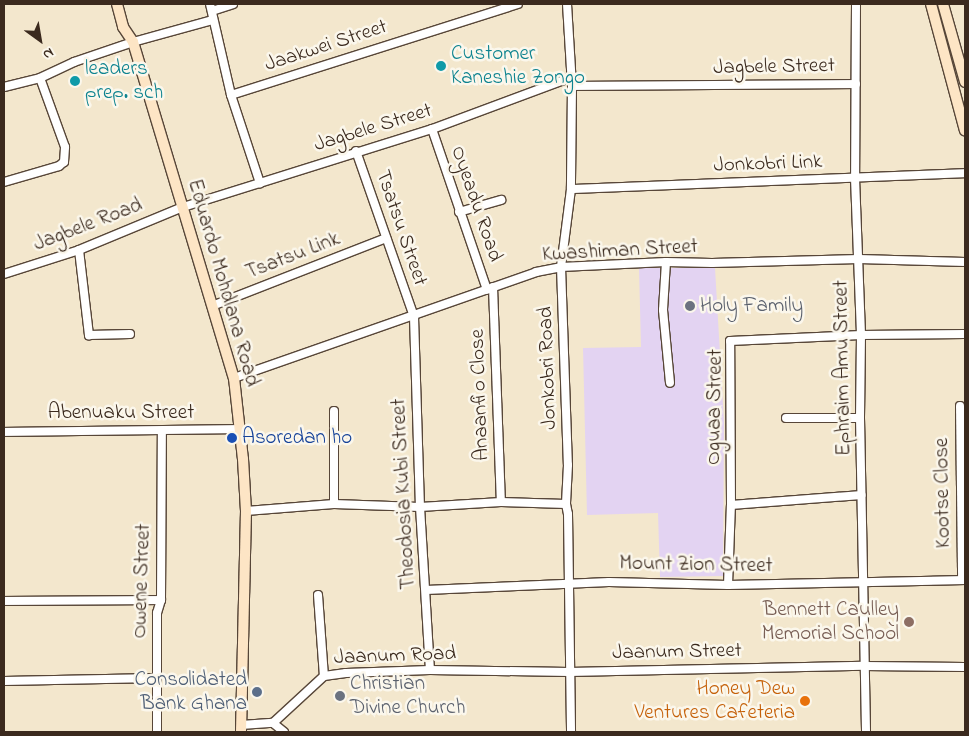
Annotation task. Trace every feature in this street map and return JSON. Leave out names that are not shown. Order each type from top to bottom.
[{"type":"main road","name":"Eduardo Mohdlana Road","points":[[117,4],[123,27],[132,42],[234,378],[246,511],[241,728]]},
{"type":"main road","points":[[931,4],[965,132]]},
{"type":"main road","points":[[943,4],[965,82]]},
{"type":"street","points":[[233,4],[211,7],[231,95],[260,183]]},
{"type":"street","name":"Jaakwei Street","points":[[231,95],[518,4]]},
{"type":"street","name":"Jonkobri Road","points":[[567,4],[572,77],[572,189],[561,267],[568,455],[566,504],[568,514],[571,732]]},
{"type":"street","name":"Ephraim Amu Street","points":[[856,4],[855,178],[862,335],[860,418],[866,732]]},
{"type":"street","points":[[4,87],[40,78],[74,62],[132,42],[213,20]]},
{"type":"street","name":"Jagbele Street","points":[[183,207],[356,151],[432,129],[572,77]]},
{"type":"street","points":[[4,182],[59,166],[64,162],[65,147],[40,78]]},
{"type":"street","name":"Jagbele Street","points":[[572,86],[856,84]]},
{"type":"street","name":"Oyeadu Road","points":[[432,129],[459,212],[490,288]]},
{"type":"street","name":"Tsatsu Street","points":[[356,151],[414,317]]},
{"type":"street","name":"Jonkobri Link","points":[[572,189],[965,174]]},
{"type":"street","points":[[459,212],[501,200]]},
{"type":"street","name":"Jagbele Road","points":[[4,274],[79,250],[183,207]]},
{"type":"street","name":"Tsatsu Link","points":[[212,306],[386,238]]},
{"type":"street","points":[[79,250],[88,335],[130,334]]},
{"type":"street","name":"Kwashiman Street","points":[[234,378],[414,317],[536,272],[561,267],[666,262],[858,259],[965,262]]},
{"type":"street","points":[[666,262],[663,310],[670,383]]},
{"type":"street","name":"Anaanfio Close","points":[[490,288],[501,502]]},
{"type":"street","name":"Theodosia Kubi Street","points":[[414,317],[420,507],[430,670]]},
{"type":"street","name":"Oguaa Street","points":[[728,585],[731,505],[730,341],[862,335],[965,334]]},
{"type":"street","name":"Kootse Close","points":[[960,406],[964,580]]},
{"type":"street","points":[[334,411],[334,504]]},
{"type":"street","points":[[786,418],[860,418]]},
{"type":"street","name":"Abenuaku Street","points":[[4,432],[240,429]]},
{"type":"street","name":"Owene Street","points":[[157,732],[157,613],[161,600],[162,431]]},
{"type":"street","points":[[731,505],[862,495]]},
{"type":"street","points":[[246,511],[334,504],[420,507],[501,502],[566,504]]},
{"type":"street","name":"Mount Zion Street","points":[[426,590],[609,582],[728,585],[964,580]]},
{"type":"street","points":[[318,595],[324,676]]},
{"type":"street","points":[[4,601],[161,600]]},
{"type":"street","name":"Jaanum Street","points":[[569,672],[864,666],[965,667]]},
{"type":"street","name":"Jaanum Road","points":[[273,723],[310,686],[324,676],[430,670],[569,672]]},
{"type":"street","points":[[4,681],[156,678]]},
{"type":"street","points":[[241,728],[273,723],[284,732]]},
{"type":"shaded area","points":[[639,268],[715,268],[724,422],[723,576],[660,577],[658,513],[587,515],[583,348],[641,347]]},
{"type":"place","name":"Customer Kaneshie Zongo","points":[[441,66]]},
{"type":"place","name":"leaders prep. sch","points":[[75,81]]},
{"type":"place","name":"Holy Family","points":[[690,306]]},
{"type":"place","name":"Asoredan ho","points":[[232,438]]},
{"type":"place","name":"Bennett Caulley Memorial School","points":[[909,622]]},
{"type":"place","name":"Consolidated Bank Ghana","points":[[257,692]]},
{"type":"place","name":"Christian Divine Church","points":[[340,696]]},
{"type":"place","name":"Honey Dew Ventures Cafeteria","points":[[805,701]]}]
